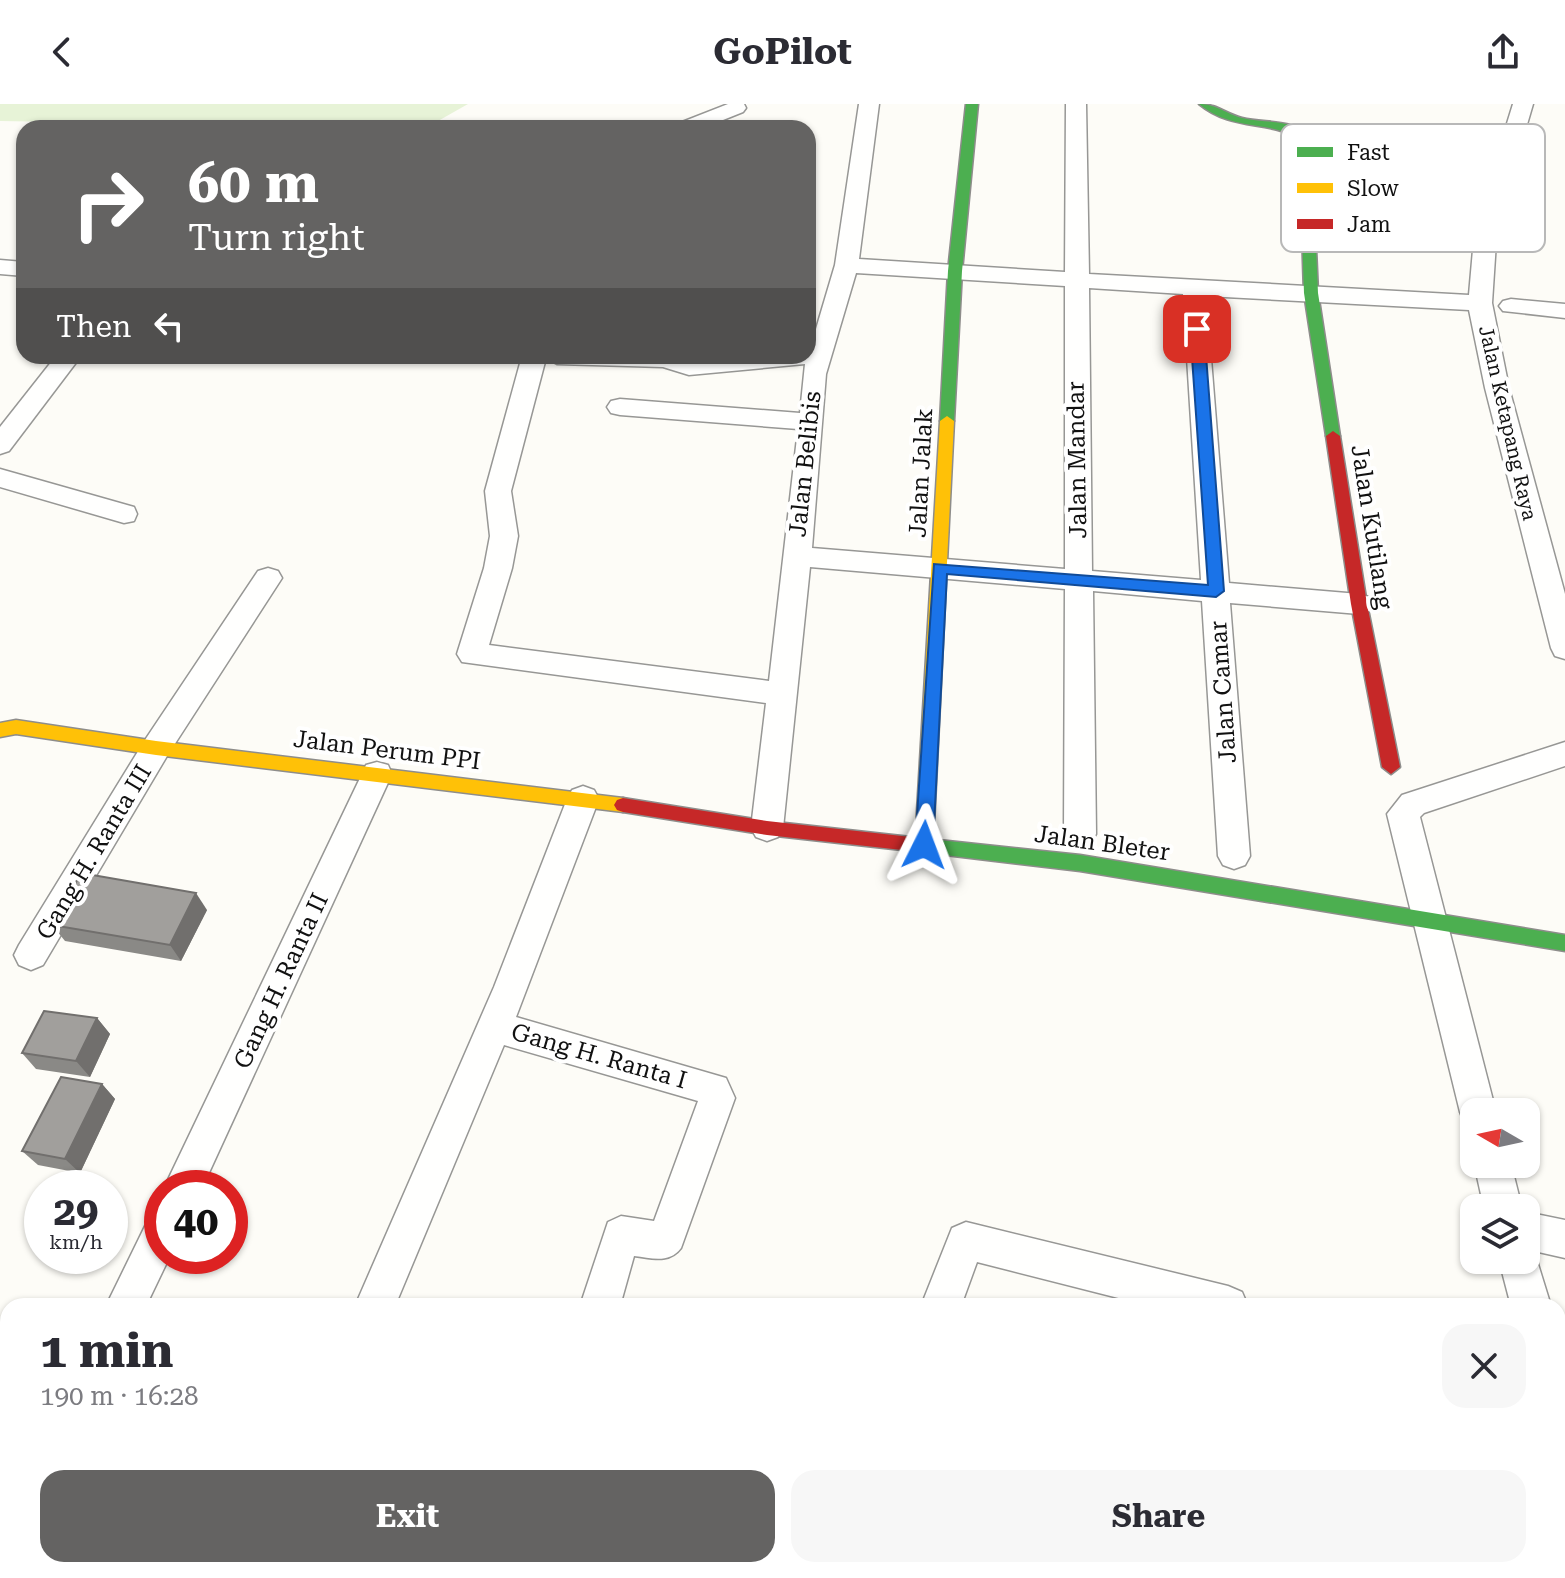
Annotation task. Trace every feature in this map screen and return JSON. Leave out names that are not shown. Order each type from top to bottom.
[{"type":"street","name":"Jalan Belibis","points":[[816,335],[847,265],[869,104]]},
{"type":"street","name":"Jalan Jalak","points":[[924,845],[955,271],[972,104]]},
{"type":"street","name":"Jalan Mandar","points":[[1076,104],[1080,834]]},
{"type":"street","name":"Jalan Kutilang","points":[[1205,104],[1239,121],[1281,127]]},
{"type":"street","name":"Jalan Ketapang Raya","points":[[1517,124],[1523,104]]},
{"type":"street","points":[[713,120],[739,113]]},
{"type":"street","name":"Jalan Kutilang","points":[[1309,252],[1311,293],[1359,604],[1391,767]]},
{"type":"street","name":"Jalan Ketapang Raya","points":[[1484,252],[1480,303],[1497,388],[1565,648]]},
{"type":"street","points":[[847,265],[1480,303]]},
{"type":"street","name":"Jalan Camar","points":[[1194,288],[1234,856]]},
{"type":"street","points":[[1511,306],[1565,311]]},
{"type":"street","points":[[0,445],[63,364]]},
{"type":"street","points":[[532,364],[498,491],[504,536],[487,609],[472,654],[780,694]]},
{"type":"street","points":[[680,364],[689,367],[758,364]]},
{"type":"street","name":"Jalan Belibis","points":[[767,828],[812,422],[804,364]]},
{"type":"street","points":[[620,407],[812,422]]},
{"type":"street","points":[[0,478],[124,514]]},
{"type":"street","points":[[795,556],[1359,604]]},
{"type":"street","name":"Gang H. Ranta III","points":[[31,955],[156,748],[268,578]]},
{"type":"street","name":"Jalan Perum PPI","points":[[0,730],[16,727],[156,748],[583,799],[767,828]]},
{"type":"street","points":[[1474,1098],[1403,814],[1413,804],[1565,754]]},
{"type":"street","name":"Gang H. Ranta II","points":[[191,1170],[377,774]]},
{"type":"street","name":"Gang H. Ranta I","points":[[378,1298],[494,1026],[583,799]]},
{"type":"street","name":"Jalan Bleter","points":[[767,828],[1080,863],[1565,943]]},
{"type":"street","name":"Gang H. Ranta I","points":[[494,1026],[703,1086],[713,1090],[717,1098],[668,1235],[663,1241],[654,1242],[621,1235],[602,1298]]},
{"type":"street","points":[[1540,1234],[1565,1239]]},
{"type":"street","points":[[944,1298],[966,1241],[1196,1298]]},
{"type":"street","points":[[130,1298],[144,1268]]},
{"type":"street","points":[[1522,1274],[1529,1298]]},
{"type":"green space","points":[[0,104],[468,104],[440,120],[0,121]]},
{"type":"building","points":[[81,873],[196,893],[170,945],[52,925]]},
{"type":"building","points":[[44,1011],[97,1018],[76,1061],[22,1053]]},
{"type":"building","points":[[61,1077],[102,1084],[65,1159],[22,1151]]},
{"type":"traffic: fast","points":[[947,421],[955,271],[972,104]]},
{"type":"traffic: fast","points":[[1205,104],[1238,121],[1281,125]]},
{"type":"traffic: fast","points":[[1309,252],[1311,293],[1333,436]]},
{"type":"traffic: fast","points":[[920,845],[1080,863],[1565,943]]},
{"type":"traffic: slow","points":[[924,845],[947,421]]},
{"type":"traffic: slow","points":[[0,730],[16,727],[156,748],[623,805]]},
{"type":"traffic: jam","points":[[1333,436],[1359,604],[1391,767]]},
{"type":"traffic: jam","points":[[623,805],[767,828],[920,845]]},
{"type":"route","points":[[924,845],[939,568],[1216,591],[1197,329]]}]
